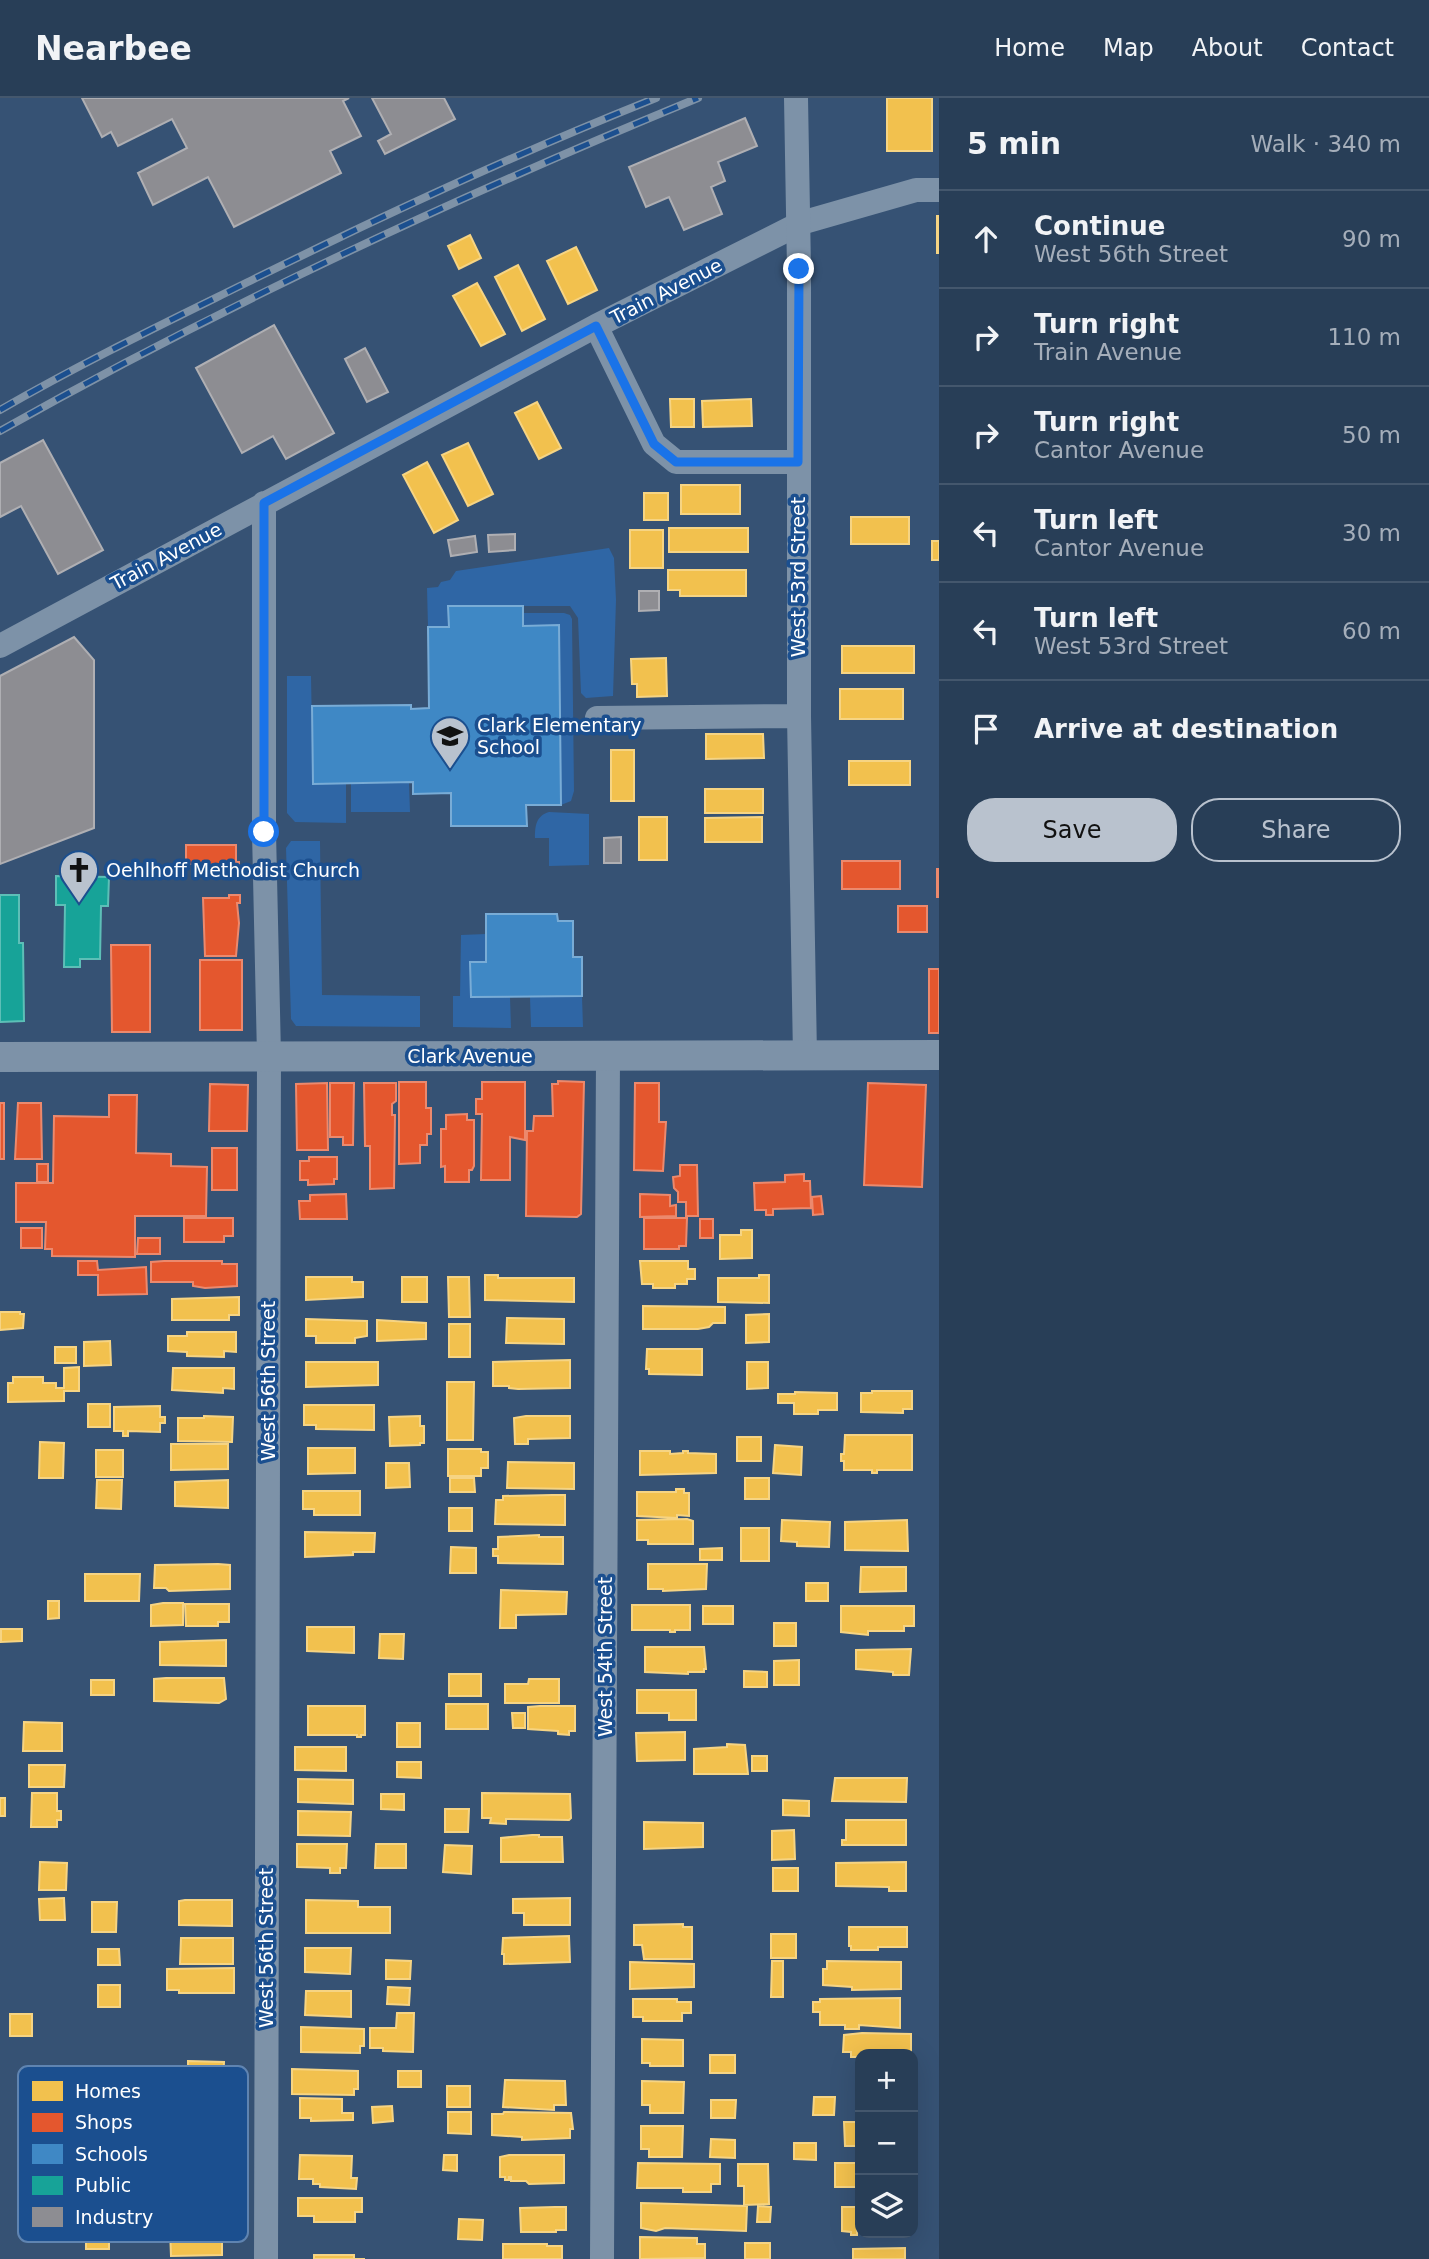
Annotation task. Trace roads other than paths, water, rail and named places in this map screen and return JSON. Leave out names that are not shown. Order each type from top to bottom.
[{"type":"street","name":"West 53rd Street","points":[[796,98],[799,269],[799,716],[805,1056]]},
{"type":"street","name":"Train Avenue","points":[[0,646],[596,326],[801,223],[916,190],[939,190]]},
{"type":"street","points":[[596,326],[654,444],[676,462],[798,462]]},
{"type":"street","name":"West 56th Street","points":[[264,503],[264,832],[269,1056],[266,2259]]},
{"type":"street","points":[[597,718],[799,716]]},
{"type":"street","name":"Clark Avenue","points":[[0,1057],[939,1055]]},
{"type":"street","name":"West 54th Street","points":[[602,2259],[608,1056]]},
{"type":"railway","points":[[0,410],[126,342],[353,231],[504,162],[656,98]]},
{"type":"railway","points":[[0,431],[170,339],[344,254],[431,213],[698,98]]},
{"type":"place","name":"Clark Elementary School","points":[[450,770]]},
{"type":"place","name":"Oehlhoff Methodist Church","points":[[79,904]]}]
